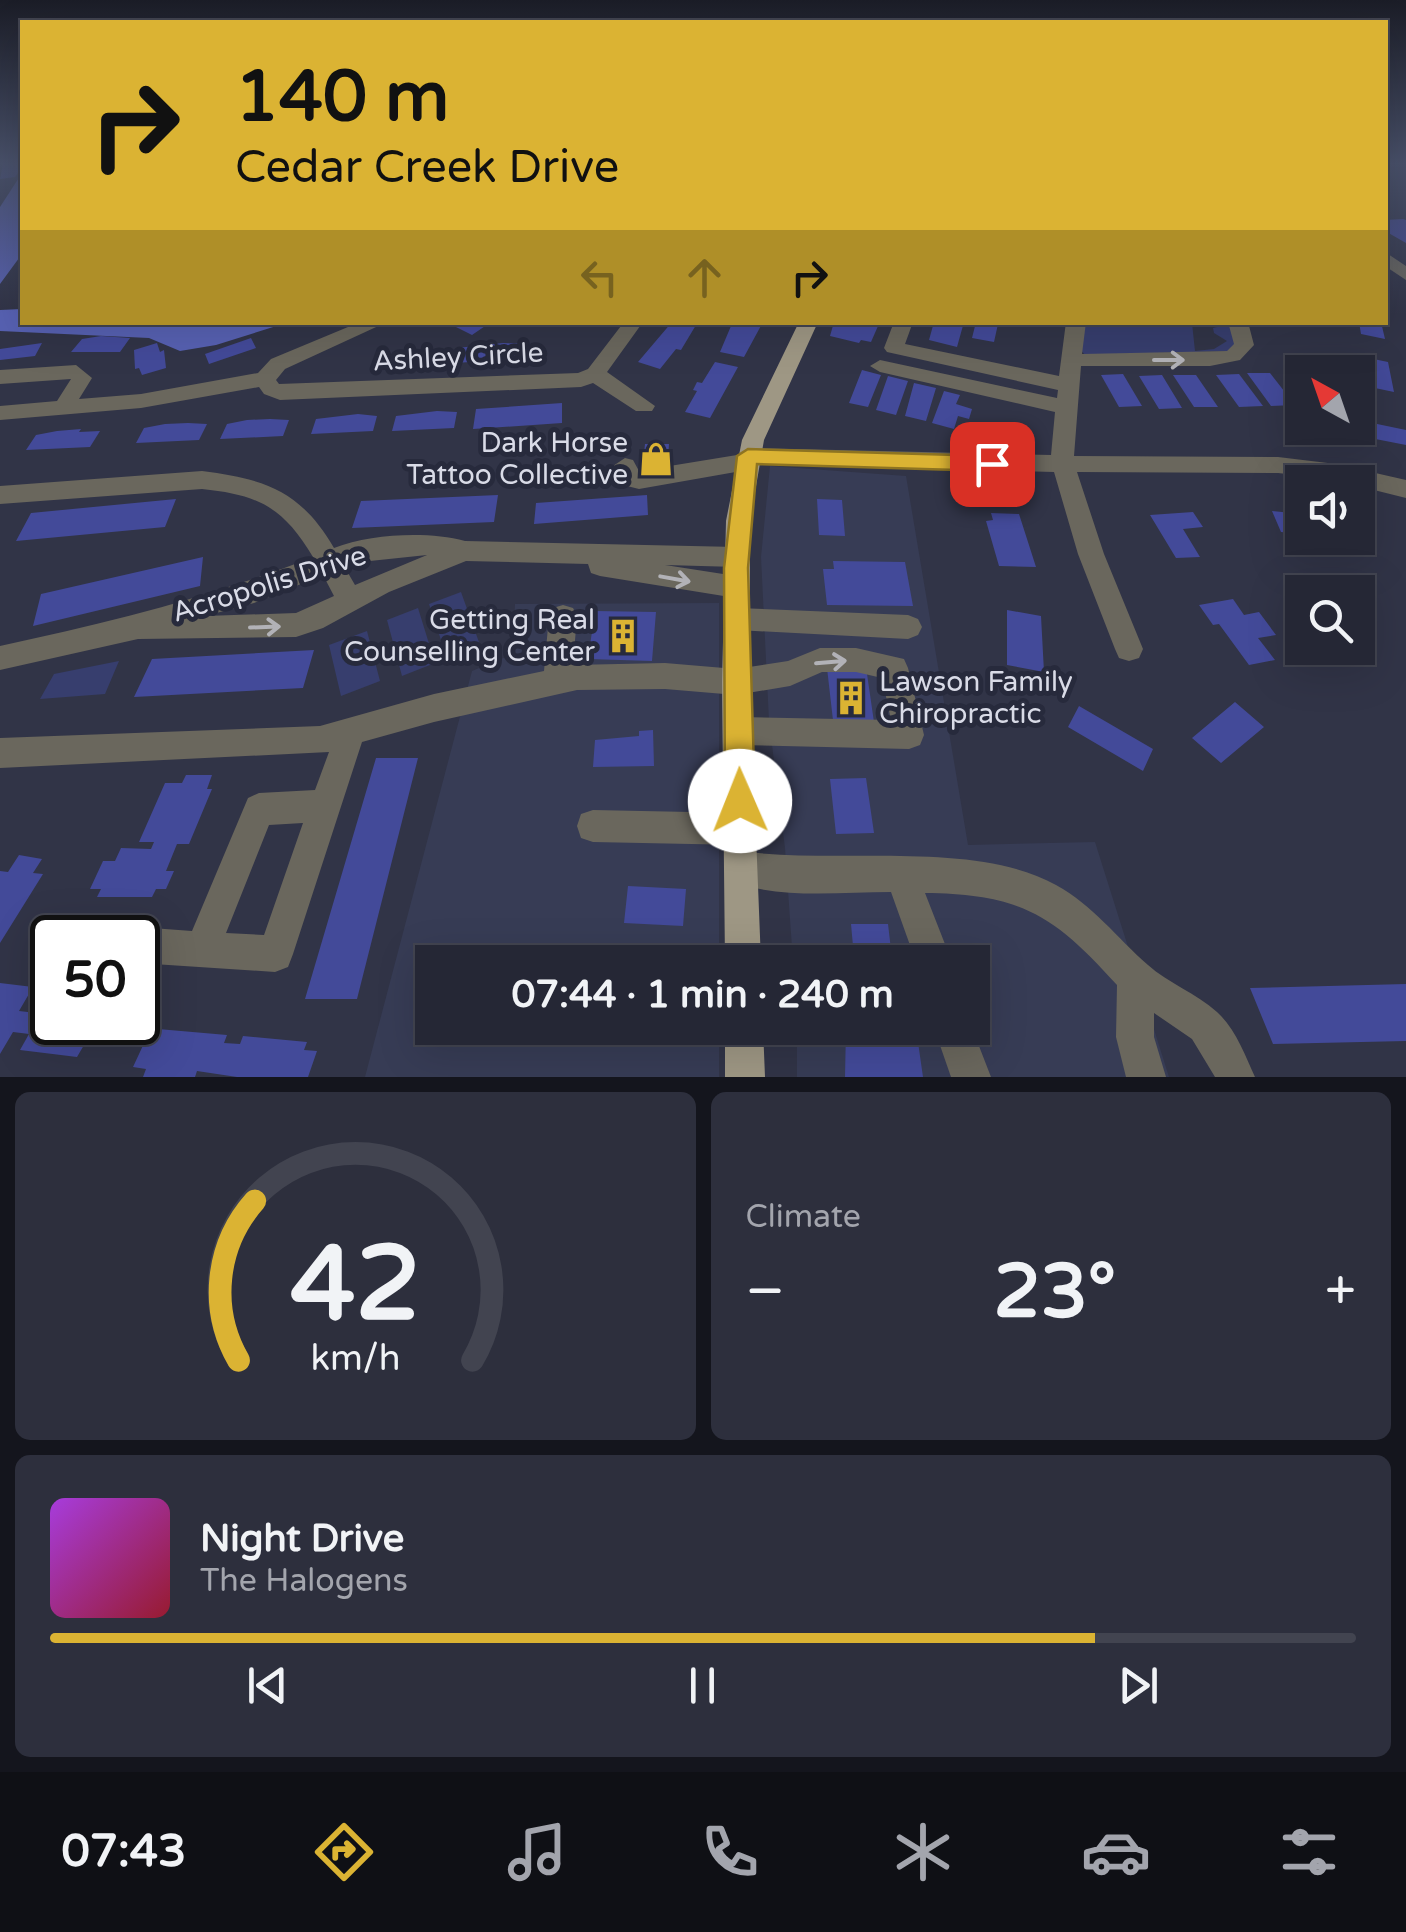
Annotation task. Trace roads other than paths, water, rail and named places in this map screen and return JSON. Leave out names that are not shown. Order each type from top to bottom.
[{"type":"main road","points":[[742,945],[736,557],[747,459],[808,325]]},
{"type":"main road","points":[[744,1045],[744,1077]]},
{"type":"street","name":"Ashley Circle","points":[[0,413],[141,401],[265,379],[278,364],[371,325]]},
{"type":"street","points":[[632,325],[595,374],[644,406]]},
{"type":"street","points":[[903,325],[894,348],[1067,396]]},
{"type":"street","points":[[1076,325],[1063,464],[1091,554],[1129,649]]},
{"type":"street","points":[[1072,360],[1210,360],[1233,356],[1244,345],[1239,325]]},
{"type":"street","points":[[880,366],[1067,396]]},
{"type":"street","points":[[0,377],[76,372],[82,378],[62,410]]},
{"type":"street","name":"Ashley Circle","points":[[265,379],[274,392],[299,393],[556,382],[595,374]]},
{"type":"street","points":[[625,466],[627,478],[639,480],[747,459],[1278,465],[1336,472],[1400,487],[1406,509]]},
{"type":"street","points":[[0,495],[202,480],[234,482],[274,494],[295,510],[314,533],[349,599]]},
{"type":"street","name":"Acropolis Drive","points":[[0,658],[133,628],[174,612],[245,595],[349,553],[440,544],[465,550],[736,557]]},
{"type":"street","name":"Acropolis Drive","points":[[133,628],[169,631],[296,625],[465,550]]},
{"type":"street","name":"Acropolis Drive","points":[[547,551],[570,560],[736,588]]},
{"type":"street","points":[[557,681],[564,616]]},
{"type":"street","points":[[737,619],[908,627]]},
{"type":"street","points":[[0,752],[320,740],[577,677],[665,676],[736,682],[790,673],[820,660],[856,660],[894,668],[909,735],[739,731]]},
{"type":"street","points":[[160,946],[275,954],[351,730]]},
{"type":"street","points":[[202,949],[258,809],[326,806]]},
{"type":"street","points":[[592,826],[740,829]]},
{"type":"street","points":[[741,868],[781,874],[950,876],[1009,884],[1044,897],[1094,933],[1135,978],[1205,1026],[1235,1077]]},
{"type":"street","points":[[902,877],[928,945]]},
{"type":"street","points":[[1135,978],[1135,1038],[1146,1077]]},
{"type":"street","points":[[960,1045],[971,1077]]},
{"type":"place","name":"Dark Horse Tattoo Collective","points":[[656,459]]},
{"type":"place","name":"Getting Real Counselling Center","points":[[623,636]]},
{"type":"place","name":"Lawson Family Chiropractic","points":[[851,698]]}]
